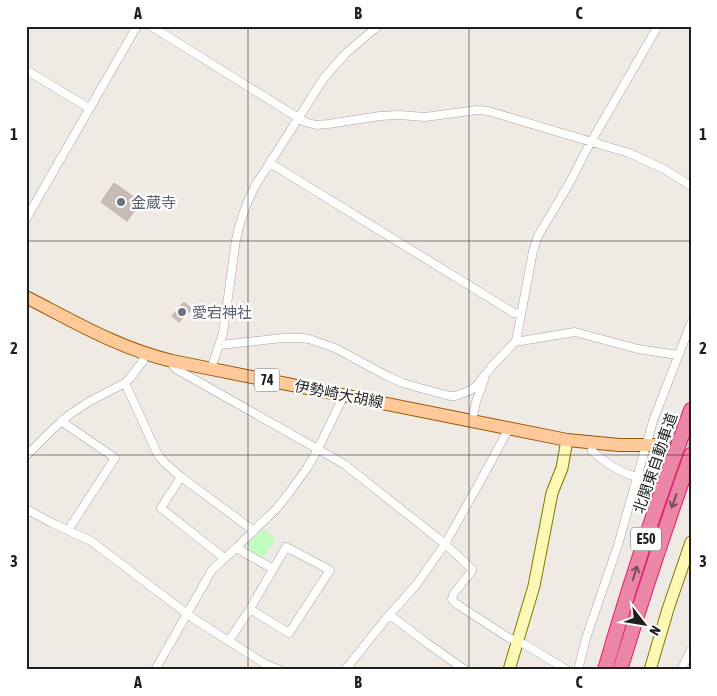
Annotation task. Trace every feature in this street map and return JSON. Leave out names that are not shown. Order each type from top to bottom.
[{"type":"highway","name":"北関東自動車道","points":[[605,670],[652,521],[691,410]]},
{"type":"highway","name":"北関東自動車道","points":[[620,670],[660,544],[691,455]]},
{"type":"main road","name":"伊勢崎大胡線","points":[[26,297],[108,340],[172,361],[568,440],[646,446],[664,445]]},
{"type":"street","points":[[26,219],[137,26]]},
{"type":"street","points":[[151,26],[310,124],[328,124],[380,116],[399,115],[425,118],[476,110],[488,111],[641,158],[664,169],[691,186]]},
{"type":"street","points":[[211,368],[220,345],[225,320],[239,224],[250,196],[298,118],[333,66],[378,26]]},
{"type":"street","points":[[220,345],[282,338],[309,339],[335,348],[403,383],[450,396],[470,390],[516,341],[533,251],[538,236],[658,26]]},
{"type":"street","points":[[26,70],[89,108]]},
{"type":"street","points":[[270,163],[514,313],[520,314]]},
{"type":"street","points":[[578,670],[586,638],[618,544],[653,421],[691,323]]},
{"type":"street","points":[[516,341],[575,332],[638,349],[678,355]]},
{"type":"street","points":[[26,456],[38,442],[69,415],[130,378],[142,361],[144,353]]},
{"type":"street","points":[[172,361],[176,369],[344,464],[445,544],[472,569],[454,593],[453,601],[509,638],[518,641],[566,670]]},
{"type":"street","points":[[472,421],[476,402],[486,375]]},
{"type":"street","points":[[124,383],[158,455],[165,463],[180,477],[254,531]]},
{"type":"street","points":[[156,670],[212,570],[276,509],[307,468],[344,395]]},
{"type":"street","points":[[61,421],[115,458],[68,530]]},
{"type":"street","points":[[345,670],[416,585],[445,544],[508,429]]},
{"type":"street","points":[[509,670],[534,586],[552,493],[562,468],[568,440]]},
{"type":"street","points":[[591,443],[592,452],[623,472],[638,477]]},
{"type":"street","points":[[180,477],[161,508],[224,558]]},
{"type":"street","points":[[26,509],[91,541],[194,620],[265,664],[280,670]]},
{"type":"street","points":[[650,670],[691,542]]},
{"type":"street","points":[[229,642],[250,610],[286,547],[330,570],[289,632],[250,610]]},
{"type":"street","points":[[236,548],[273,569]]},
{"type":"street","points":[[390,615],[465,670]]},
{"type":"street","points":[[681,670],[691,650]]},
{"type":"green space","points":[[263,530],[276,538],[263,558],[250,550],[248,544]]},
{"type":"building","name":"金蔵寺","points":[[114,183],[141,202],[127,221],[101,202]]},
{"type":"building","name":"愛宕神社","points":[[184,302],[192,309],[179,322],[172,316]]},
{"type":"tunnel","points":[[669,445],[691,445]]},
{"type":"place","name":"金蔵寺","points":[[121,202]]},
{"type":"place","name":"愛宕神社","points":[[182,312]]}]
